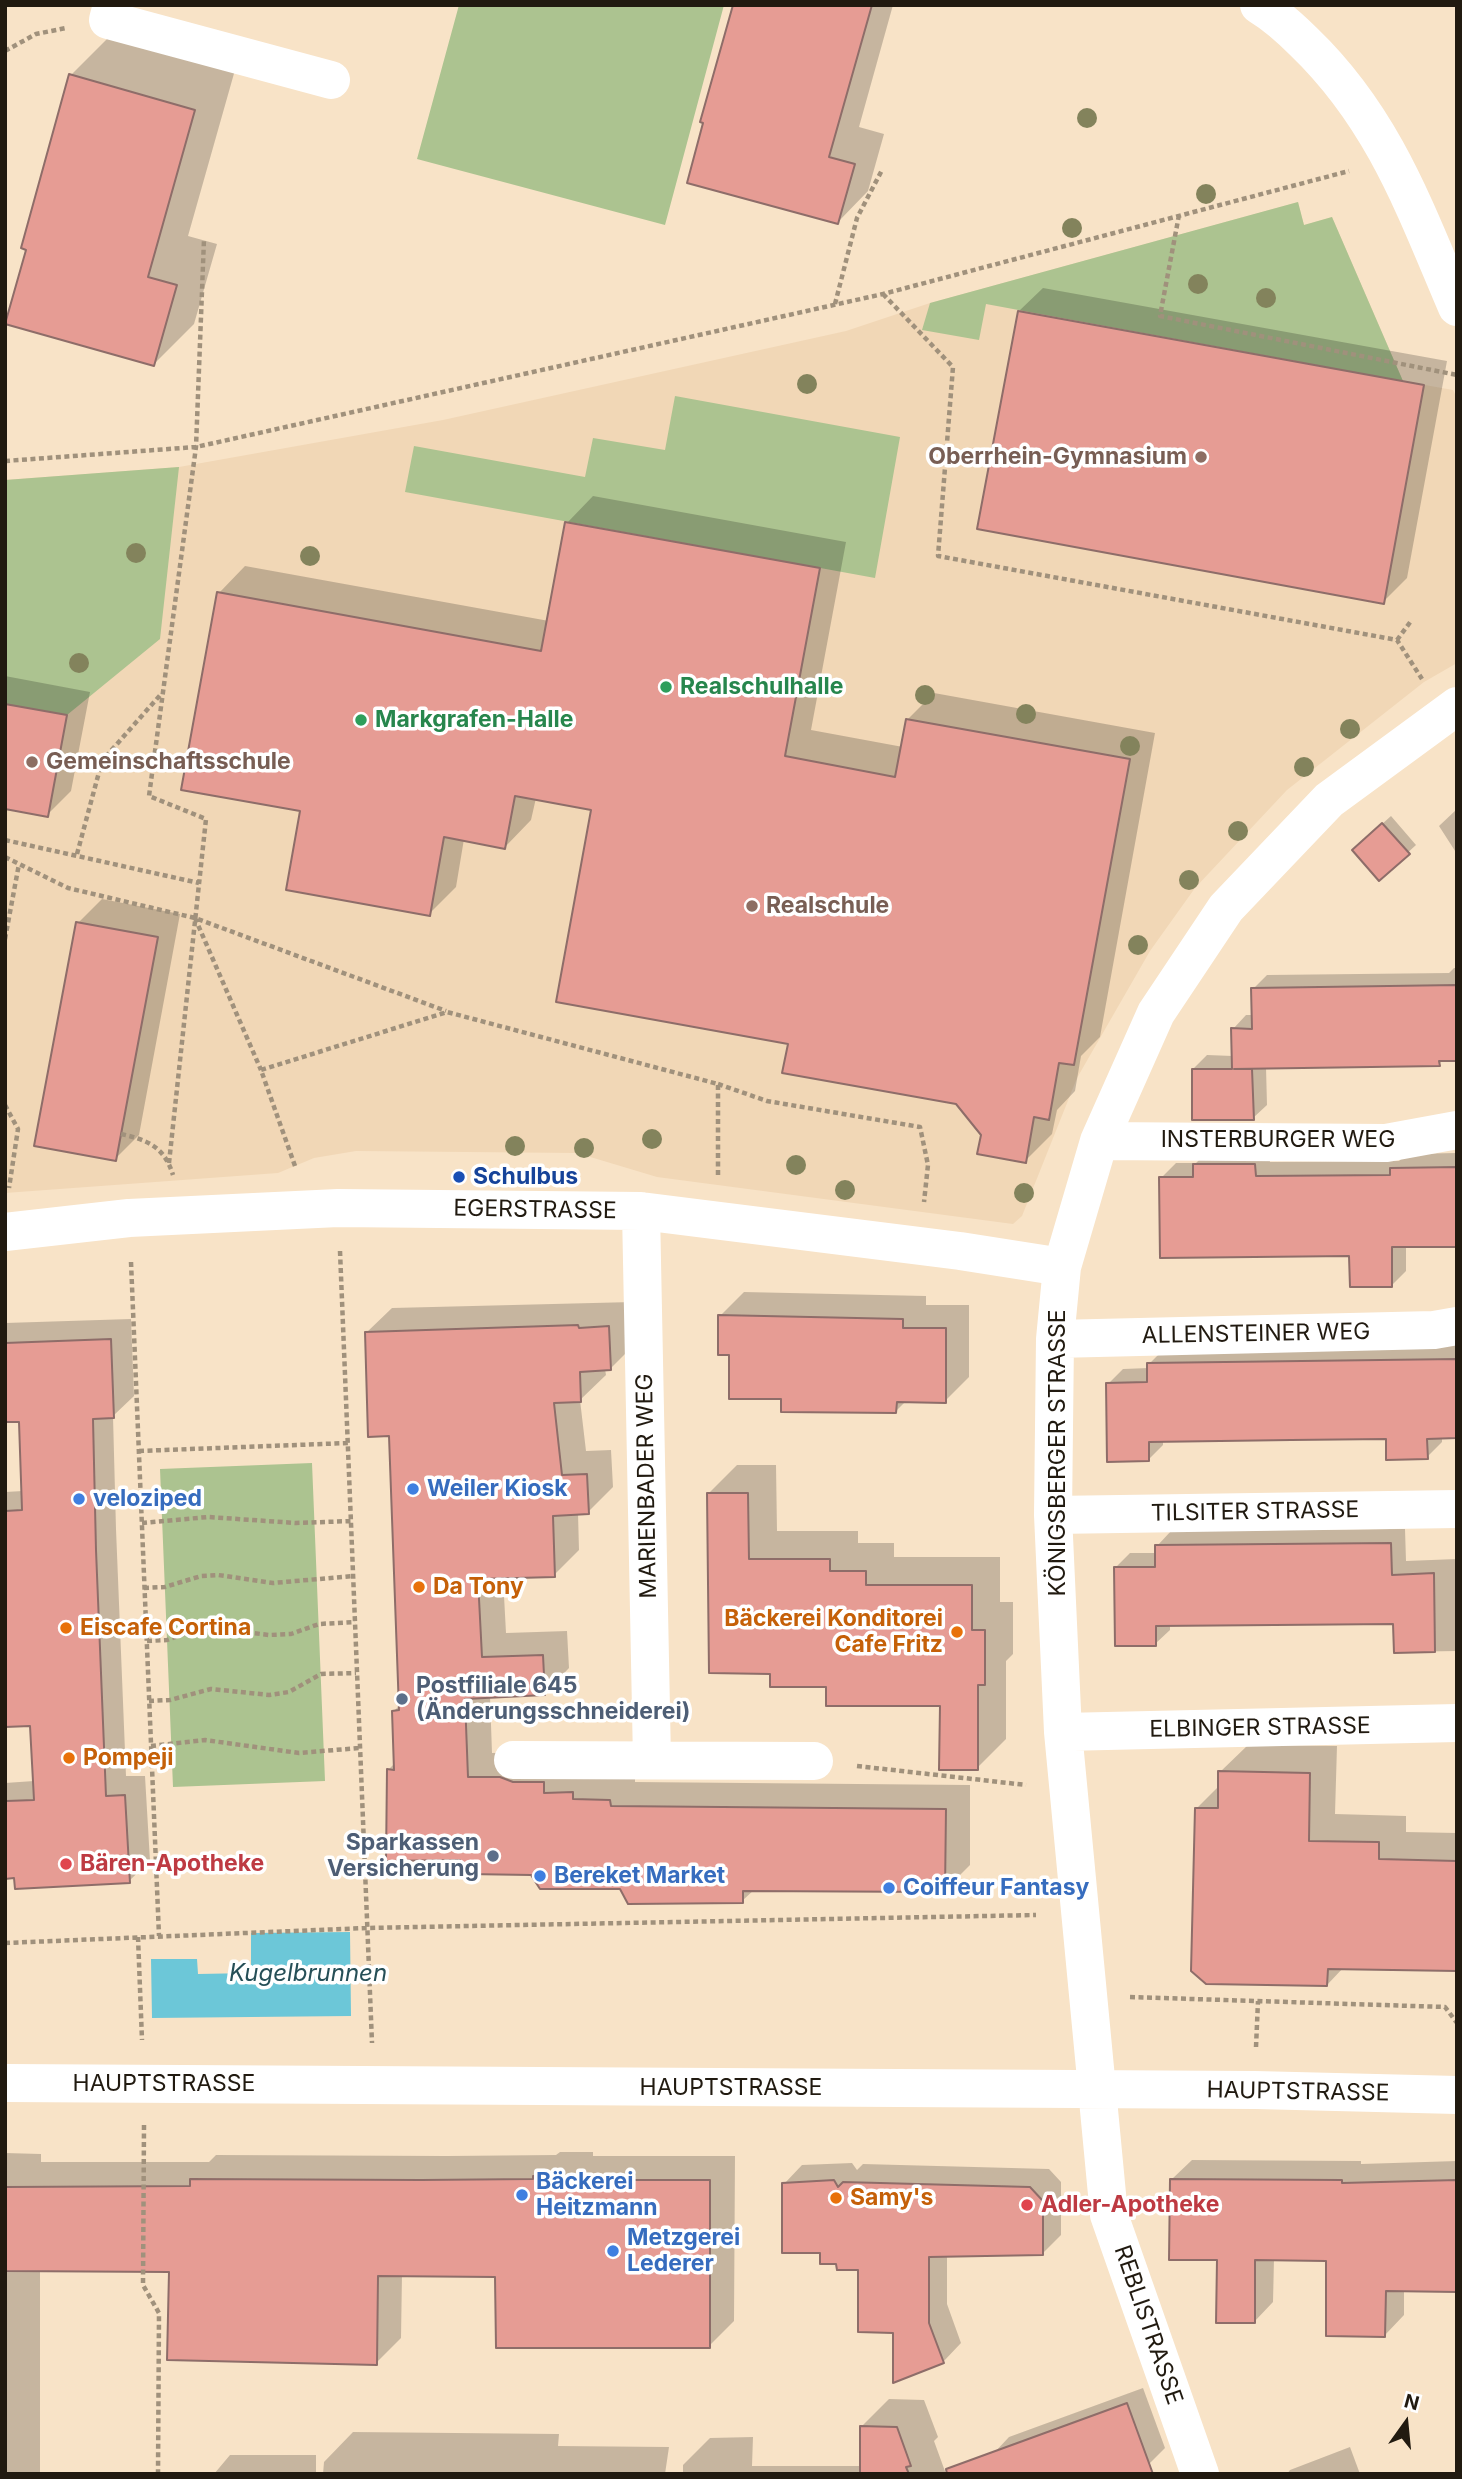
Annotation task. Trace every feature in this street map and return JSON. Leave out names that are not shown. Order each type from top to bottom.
[{"type":"street","points":[[1259,5],[1277,15],[1338,74],[1393,159],[1457,307]]},
{"type":"street","points":[[110,12],[331,80]]},
{"type":"street","name":"KÖNIGSBERGER STRASSE","points":[[1095,2091],[1063,1732],[1053,1515],[1055,1339],[1062,1267],[1100,1141],[1156,1013],[1226,908],[1329,800],[1451,710]]},
{"type":"street","name":"INSTERBURGER WEG","points":[[1100,1141],[1386,1143],[1457,1130]]},
{"type":"street","name":"EGERSTRASSE","points":[[6,1217],[129,1218],[324,1209],[641,1211],[1062,1267]]},
{"type":"street","name":"MARIENBADER WEG","points":[[641,1211],[652,1760]]},
{"type":"street","name":"ALLENSTEINER WEG","points":[[1055,1339],[1434,1330],[1457,1326]]},
{"type":"street","name":"TILSITER STRASSE","points":[[1053,1515],[1457,1509]]},
{"type":"street","name":"ELBINGER STRASSE","points":[[1063,1732],[1457,1723]]},
{"type":"street","points":[[513,1760],[814,1761]]},
{"type":"street","name":"HAUPTSTRASSE","points":[[5,2083],[1457,2095]]},
{"type":"street","name":"REBLISTRASSE","points":[[1095,2091],[1109,2215],[1200,2474]]},
{"type":"path","points":[[5,51],[36,34],[110,12]]},
{"type":"path","points":[[5,461],[196,447],[883,294],[1393,159]]},
{"type":"path","points":[[835,304],[857,219],[882,170]]},
{"type":"path","points":[[1179,215],[1160,316],[1457,375]]},
{"type":"path","points":[[169,1163],[206,819],[149,796],[196,447],[204,239]]},
{"type":"path","points":[[883,294],[953,367],[938,556],[1397,640],[1451,710]]},
{"type":"path","points":[[1397,640],[1411,621]]},
{"type":"path","points":[[77,854],[102,761],[163,692]]},
{"type":"path","points":[[5,840],[199,883]]},
{"type":"path","points":[[5,857],[68,888],[195,918],[447,1012],[718,1084],[767,1101],[920,1127],[928,1166],[918,1246]]},
{"type":"path","points":[[5,939],[19,864]]},
{"type":"path","points":[[195,918],[324,1209],[348,1443],[374,2085]]},
{"type":"path","points":[[261,1070],[447,1012]]},
{"type":"path","points":[[718,1084],[719,1221]]},
{"type":"path","points":[[5,1105],[18,1129],[6,1217]]},
{"type":"path","points":[[121,1134],[149,1140],[169,1163],[186,1215]]},
{"type":"path","points":[[129,1218],[159,1936]]},
{"type":"path","points":[[139,1451],[348,1443]]},
{"type":"path","points":[[142,1523],[208,1517],[296,1523],[351,1521]]},
{"type":"path","points":[[144,1588],[165,1587],[201,1576],[218,1575],[273,1583],[353,1576]]},
{"type":"path","points":[[146,1641],[167,1640],[203,1627],[270,1635],[291,1634],[319,1624],[355,1622]]},
{"type":"path","points":[[149,1701],[170,1700],[211,1689],[269,1695],[289,1692],[321,1674],[356,1673]]},
{"type":"path","points":[[151,1746],[213,1741],[299,1754],[359,1748]]},
{"type":"path","points":[[814,1761],[1069,1790]]},
{"type":"path","points":[[5,1943],[366,1928],[1079,1914]]},
{"type":"path","points":[[138,1936],[144,2084],[143,2286],[159,2313],[158,2474]]},
{"type":"path","points":[[1086,1996],[1444,2007],[1457,2023]]},
{"type":"shaded area","points":[[1298,202],[1304,225],[1332,217],[1403,381],[1453,390],[1457,398],[1457,663],[1424,682],[1287,790],[1195,888],[1150,951],[1077,1078],[1022,1216],[1013,1224],[657,1177],[577,1153],[356,1151],[314,1158],[278,1173],[5,1193],[5,480],[179,467],[443,420],[846,331],[930,303]]},
{"type":"green space","points":[[459,5],[724,5],[665,225],[417,159]]},
{"type":"green space","points":[[1298,202],[1304,225],[1332,217],[1403,381],[986,304],[979,340],[922,330],[930,303]]},
{"type":"green space","points":[[675,396],[900,437],[875,578],[405,492],[414,446],[585,477],[593,438],[665,450]]},
{"type":"green space","points":[[179,467],[160,639],[67,715],[5,704],[5,480]]},
{"type":"green space","points":[[312,1463],[325,1781],[173,1787],[160,1469]]},
{"type":"water","name":"Kugelbrunnen","points":[[350,1932],[351,2016],[152,2018],[151,1959],[197,1959],[198,1974],[251,1973],[251,1933]]},
{"type":"building","points":[[733,5],[872,5],[829,157],[855,164],[838,224],[687,183],[703,123],[700,122]]},
{"type":"building","points":[[69,74],[195,110],[148,277],[177,285],[154,366],[5,324],[26,250],[21,248]]},
{"type":"building","name":"Oberrhein-Gymnasium","points":[[1018,311],[1424,385],[1384,604],[977,529]]},
{"type":"building","points":[[565,522],[820,568],[785,756],[895,777],[906,719],[1130,759],[1074,1065],[1059,1063],[1049,1120],[1034,1117],[1026,1163],[977,1154],[981,1135],[956,1104],[782,1073],[788,1044],[556,1002],[591,810],[515,796],[505,849],[444,837],[430,916],[286,890],[300,811],[181,790],[217,592],[541,651]]},
{"type":"building","name":"Gemeinschaftsschule","points":[[5,704],[67,715],[48,817],[5,809]]},
{"type":"building","points":[[1382,823],[1410,854],[1379,881],[1352,850]]},
{"type":"building","points":[[76,922],[158,937],[116,1161],[34,1146]]},
{"type":"building","points":[[1457,985],[1457,1061],[1439,1061],[1440,1066],[1234,1069],[1252,1069],[1254,1120],[1192,1120],[1192,1069],[1232,1069],[1231,1028],[1252,1029],[1251,988]]},
{"type":"building","points":[[1193,1164],[1255,1164],[1256,1176],[1390,1175],[1390,1168],[1457,1167],[1457,1247],[1392,1247],[1392,1287],[1350,1287],[1349,1256],[1160,1258],[1159,1177],[1193,1177]]},
{"type":"building","points":[[718,1315],[903,1319],[903,1328],[946,1328],[946,1403],[897,1402],[896,1413],[781,1412],[781,1399],[729,1399],[729,1355],[718,1355]]},
{"type":"building","points":[[578,1325],[579,1328],[609,1326],[611,1370],[580,1372],[581,1402],[554,1403],[562,1475],[587,1474],[589,1514],[553,1516],[555,1577],[478,1579],[482,1657],[543,1655],[545,1695],[465,1699],[468,1777],[500,1777],[513,1782],[544,1782],[544,1793],[573,1792],[573,1799],[610,1800],[611,1806],[946,1809],[945,1892],[743,1891],[743,1903],[628,1904],[620,1889],[540,1889],[531,1875],[467,1874],[460,1860],[386,1861],[387,1769],[394,1770],[392,1711],[399,1710],[389,1436],[368,1437],[365,1332]]},
{"type":"building","points":[[111,1339],[114,1418],[93,1419],[96,1550],[106,1796],[125,1795],[130,1883],[15,1889],[14,1878],[5,1879],[6,1801],[34,1800],[30,1726],[5,1727],[5,1511],[22,1510],[19,1422],[5,1422],[5,1343]]},
{"type":"building","points":[[1457,1359],[1457,1438],[1427,1439],[1428,1459],[1386,1460],[1386,1439],[1149,1442],[1149,1461],[1107,1462],[1106,1383],[1147,1382],[1147,1363]]},
{"type":"building","points":[[707,1493],[748,1493],[749,1559],[830,1559],[830,1571],[866,1571],[866,1585],[972,1585],[972,1630],[985,1630],[985,1685],[978,1685],[978,1770],[939,1770],[940,1706],[826,1706],[826,1687],[770,1687],[770,1674],[709,1673]]},
{"type":"building","points":[[1391,1543],[1392,1575],[1434,1573],[1435,1652],[1394,1653],[1393,1624],[1156,1626],[1156,1646],[1115,1646],[1114,1567],[1155,1567],[1155,1545]]},
{"type":"building","points":[[1218,1771],[1310,1773],[1309,1841],[1379,1842],[1379,1859],[1457,1861],[1457,1971],[1328,1969],[1327,1986],[1206,1984],[1191,1971],[1195,1808],[1218,1808]]},
{"type":"building","points":[[533,2176],[569,2176],[569,2180],[710,2180],[710,2348],[496,2348],[495,2277],[378,2276],[377,2365],[167,2360],[169,2272],[5,2271],[5,2187],[190,2186],[190,2179],[421,2180],[533,2179]]},
{"type":"building","points":[[1170,2179],[1342,2180],[1342,2183],[1457,2180],[1457,2292],[1386,2291],[1385,2337],[1326,2336],[1326,2261],[1255,2260],[1255,2323],[1216,2323],[1217,2260],[1169,2260]]},
{"type":"building","points":[[834,2180],[838,2187],[843,2182],[1030,2187],[1043,2201],[1043,2255],[929,2257],[929,2323],[944,2363],[893,2383],[893,2333],[858,2332],[858,2270],[837,2270],[836,2264],[820,2264],[820,2253],[782,2253],[782,2183]]},
{"type":"building","points":[[1127,2403],[1153,2474],[947,2474],[946,2469]]},
{"type":"building","points":[[860,2426],[897,2427],[911,2466],[906,2467],[909,2474],[860,2474]]},
{"type":"place","name":"Oberrhein-Gymnasium","points":[[1201,457]]},
{"type":"place","name":"Realschulhalle","points":[[666,687]]},
{"type":"place","name":"Markgrafen-Halle","points":[[361,720]]},
{"type":"place","name":"Gemeinschaftsschule","points":[[32,762]]},
{"type":"place","name":"Realschule","points":[[752,906]]},
{"type":"place","name":"Schulbus","points":[[459,1177]]},
{"type":"place","name":"Weiler Kiosk","points":[[413,1489]]},
{"type":"place","name":"veloziped","points":[[79,1499]]},
{"type":"place","name":"Da Tony","points":[[419,1587]]},
{"type":"place","name":"Eiscafe Cortina","points":[[66,1628]]},
{"type":"place","name":"Bäckerei Konditorei Cafe Fritz","points":[[957,1632]]},
{"type":"place","name":"Postfiliale 645 (Änderungsschneiderei)","points":[[402,1699]]},
{"type":"place","name":"Pompeji","points":[[69,1758]]},
{"type":"place","name":"Sparkassen Versicherung","points":[[493,1856]]},
{"type":"place","name":"Bären-Apotheke","points":[[66,1864]]},
{"type":"place","name":"Bereket Market","points":[[540,1876]]},
{"type":"place","name":"Coiffeur Fantasy","points":[[889,1888]]},
{"type":"place","name":"Bäckerei Heitzmann","points":[[522,2195]]},
{"type":"place","name":"Samy's","points":[[836,2198]]},
{"type":"place","name":"Adler-Apotheke","points":[[1027,2205]]},
{"type":"place","name":"Metzgerei Lederer","points":[[613,2251]]}]
